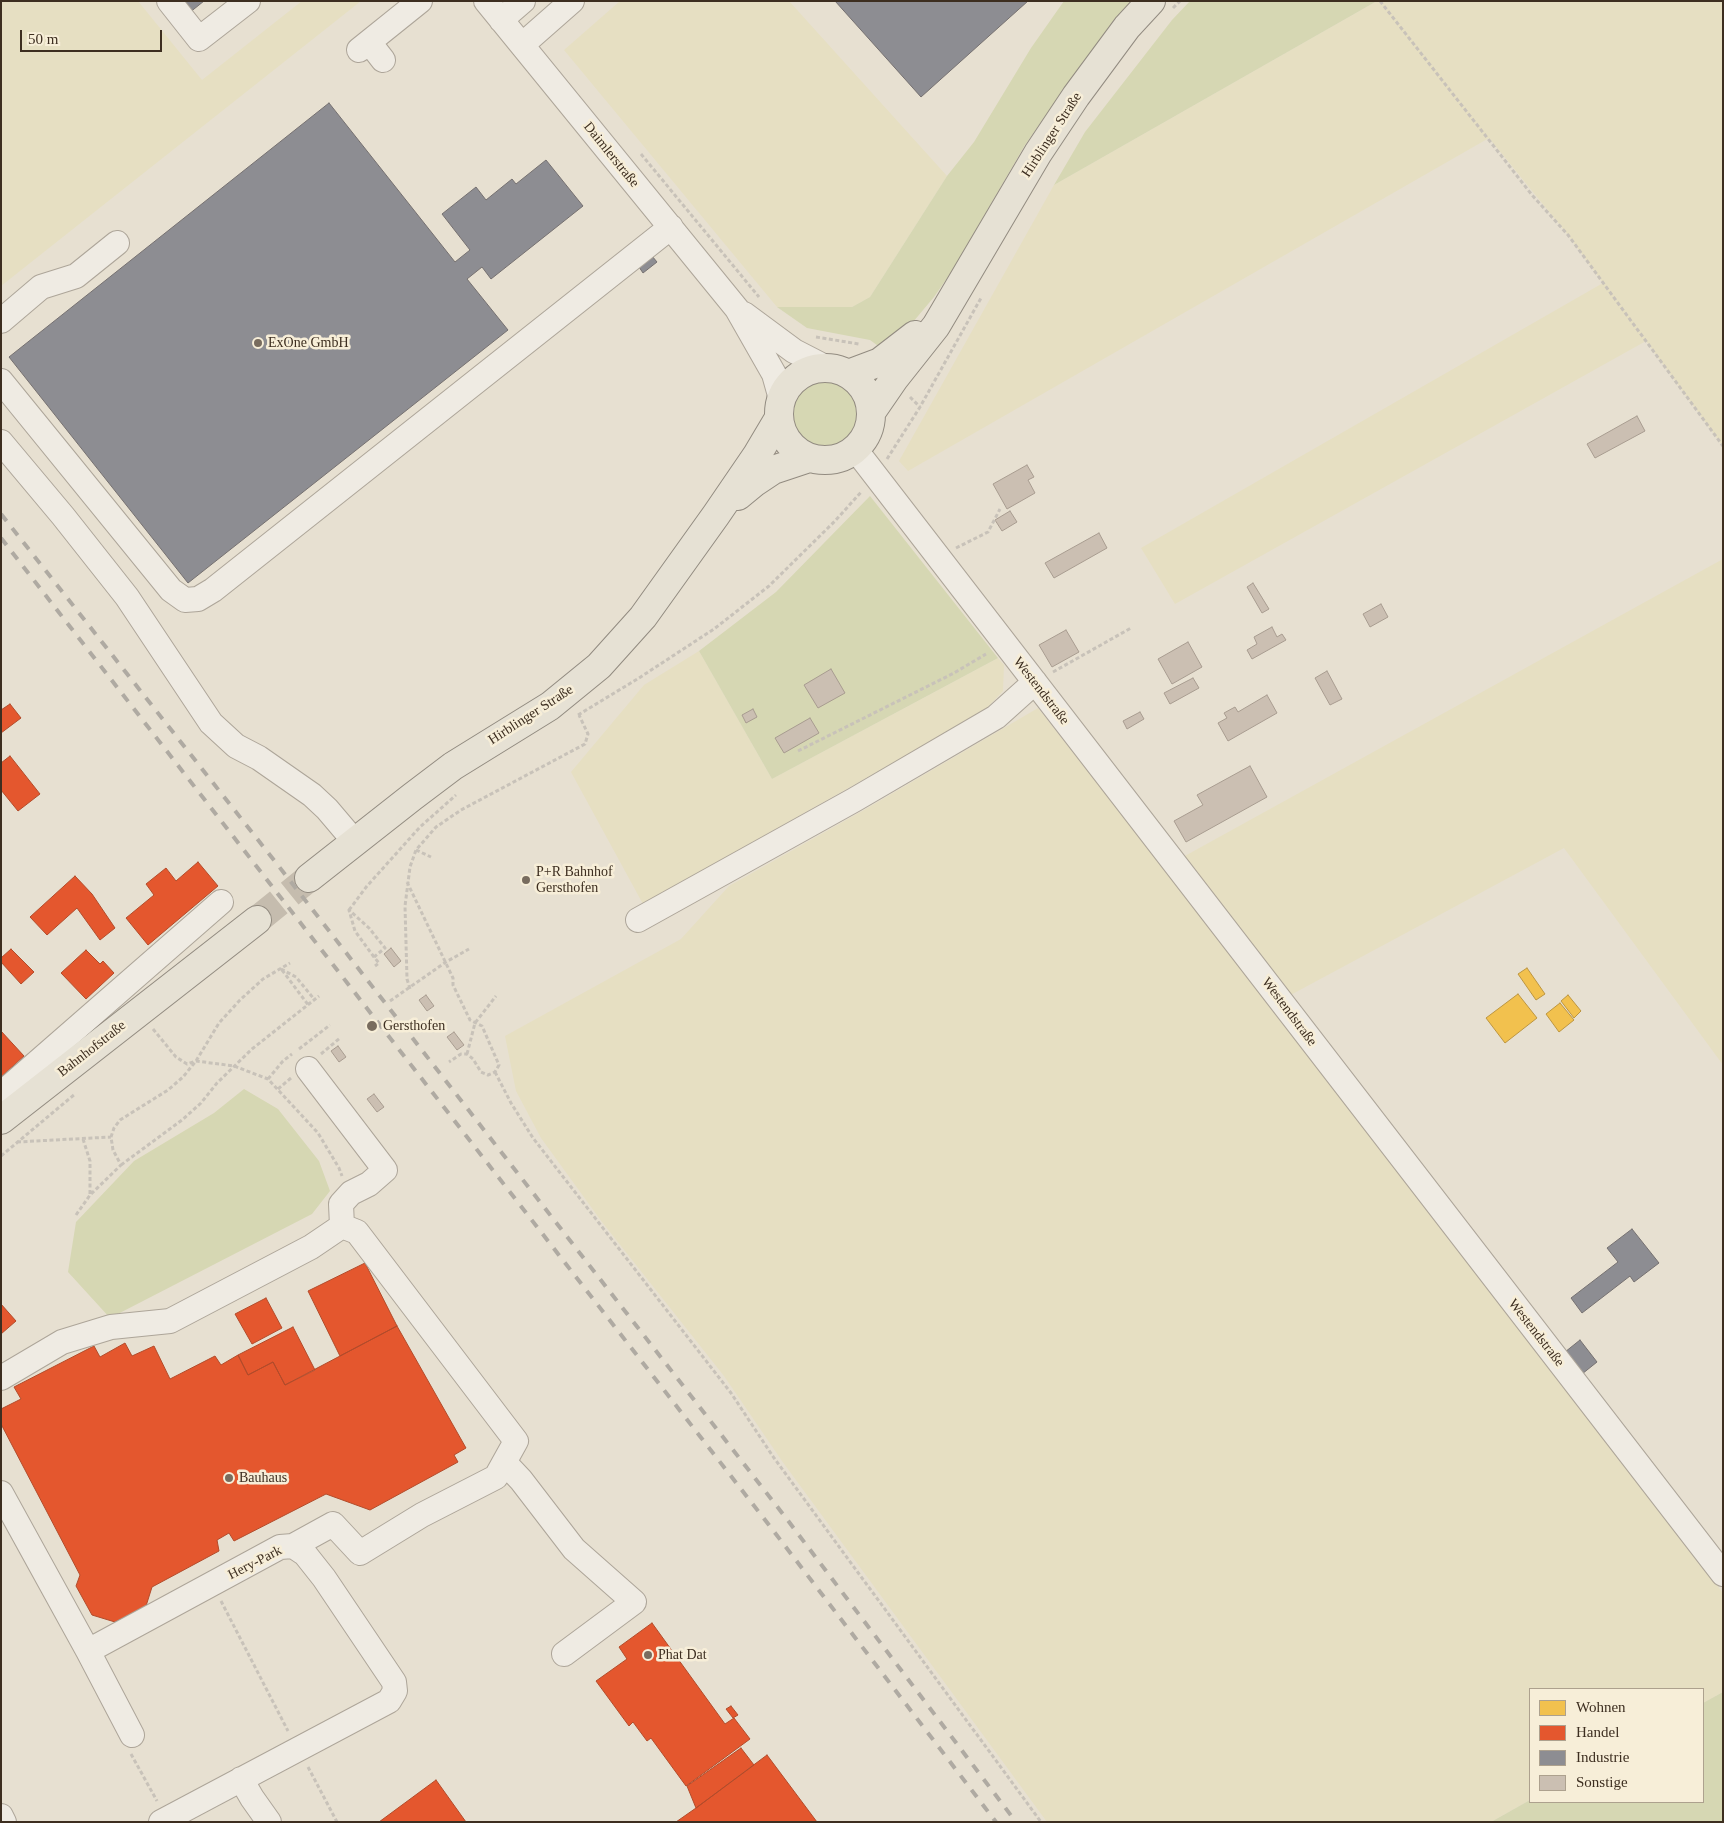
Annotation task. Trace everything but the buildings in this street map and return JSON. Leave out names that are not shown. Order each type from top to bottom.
[{"type":"main road","name":"Hirblinger Straße","points":[[716,515],[754,482],[773,470],[809,458],[833,460],[855,449],[864,440],[869,431],[872,411],[894,379],[936,326],[1038,153],[1076,96],[1127,27],[1151,1]]},
{"type":"main road","name":"Hirblinger Straße","points":[[309,878],[453,766],[550,706],[593,671],[615,649],[643,617],[757,455],[780,409],[785,391],[799,376],[812,370],[837,370],[880,362],[898,350],[921,330],[966,278]]},
{"type":"main road","points":[[837,370],[861,384],[867,392],[872,411]]},
{"type":"main road","points":[[780,409],[784,436],[797,451],[809,458]]},
{"type":"main road","name":"Bahnhofstraße","points":[[4,1107],[182,978],[257,920]]},
{"type":"street","points":[[169,1],[199,39],[248,1]]},
{"type":"street","name":"Daimlerstraße","points":[[486,1],[737,309],[774,374],[780,409]]},
{"type":"street","points":[[501,20],[523,1]]},
{"type":"street","points":[[522,45],[572,1]]},
{"type":"street","points":[[370,51],[418,9]]},
{"type":"street","points":[[1,380],[172,590],[185,600],[198,599],[213,590],[671,227]]},
{"type":"street","points":[[1,321],[41,287],[76,276],[117,243]]},
{"type":"street","name":"Daimlerstraße","points":[[737,309],[794,351],[837,370]]},
{"type":"street","points":[[1,442],[127,597],[211,723],[236,746],[259,758],[312,795],[327,809],[355,842]]},
{"type":"street","name":"Westendstraße","points":[[855,449],[1723,1574]]},
{"type":"street","points":[[638,920],[854,800],[996,717],[1035,682]]},
{"type":"street","points":[[4,1107],[221,902]]},
{"type":"street","points":[[308,1069],[385,1170],[369,1184],[351,1193],[342,1204],[342,1226]]},
{"type":"street","points":[[1,1378],[62,1342],[111,1327],[170,1321],[311,1247],[342,1226]]},
{"type":"street","points":[[293,1546],[333,1524],[360,1553],[422,1515],[496,1477],[516,1441],[357,1232],[342,1226]]},
{"type":"street","points":[[505,1462],[574,1549],[634,1602],[564,1654]]},
{"type":"street","points":[[1,1493],[132,1735]]},
{"type":"street","name":"Hery-Park","points":[[88,1652],[280,1547],[293,1546],[305,1554],[324,1578],[394,1682],[395,1691],[388,1701],[161,1822]]},
{"type":"street","points":[[241,1780],[269,1822]]},
{"type":"street","points":[[1,1816],[4,1822]]},
{"type":"path","points":[[1380,1],[1532,195],[1568,235],[1723,446]]},
{"type":"path","points":[[640,153],[760,298]]},
{"type":"path","points":[[812,337],[865,346]]},
{"type":"path","points":[[939,557],[988,532],[1000,508]]},
{"type":"path","points":[[1035,682],[1131,628]]},
{"type":"path","points":[[798,751],[954,673],[1004,644]]},
{"type":"path","points":[[410,989],[407,979],[405,906],[407,882],[416,850],[436,827],[461,810],[585,744],[588,734],[579,715]]},
{"type":"path","points":[[349,910],[367,886],[436,812]]},
{"type":"path","points":[[416,850],[431,857]]},
{"type":"path","points":[[407,882],[446,962],[453,978],[453,985],[470,1020],[482,1026],[499,1062],[498,1069],[488,1075],[484,1074],[467,1054],[461,1054],[449,1062]]},
{"type":"path","points":[[349,910],[355,931],[379,964],[375,966]]},
{"type":"path","points":[[349,910],[369,928],[384,948],[374,956]]},
{"type":"path","points":[[390,1001],[410,989],[446,962],[469,949]]},
{"type":"path","points":[[121,1165],[113,1150],[111,1137],[114,1128],[120,1120],[168,1090],[184,1077],[220,1023],[240,1000],[263,980],[290,963]]},
{"type":"path","points":[[281,969],[296,977],[314,999]]},
{"type":"path","points":[[281,969],[309,1006]]},
{"type":"path","points":[[76,1215],[90,1195],[121,1165],[188,1115],[201,1103],[216,1083],[252,1049],[309,1006],[318,996]]},
{"type":"path","points":[[467,1054],[475,1023],[496,996]]},
{"type":"path","points":[[153,1029],[176,1057],[186,1064],[196,1060],[234,1066],[268,1079],[318,1133],[339,1168],[351,1193]]},
{"type":"path","points":[[495,1072],[532,1138],[731,1392],[774,1458],[1041,1822]]},
{"type":"path","points":[[17,1142],[111,1137]]},
{"type":"path","points":[[83,1139],[90,1161],[90,1195]]},
{"type":"path","points":[[213,1585],[337,1822]]},
{"type":"shaded area","points":[[1,1],[138,1],[202,80],[302,1],[361,1],[1,286]]},
{"type":"shaded area","points":[[620,1],[789,1],[947,176],[870,297],[852,307],[777,307],[564,50]]},
{"type":"shaded area","points":[[1377,1],[1723,1],[1723,446],[1646,341],[1175,604],[1141,548],[1603,283],[1568,235],[1489,138],[908,471],[899,461],[1054,185]]},
{"type":"shaded area","points":[[1723,559],[1723,1065],[1564,848],[1285,998],[1183,857]]},
{"type":"shaded area","points":[[699,651],[772,779],[998,658],[1004,665],[1003,691],[983,712],[643,904],[571,772],[644,685]]},
{"type":"shaded area","points":[[1038,708],[1269,1002],[1723,1593],[1723,1692],[1704,1702],[1704,1688],[1529,1688],[1529,1801],[1491,1822],[1047,1822],[782,1461],[724,1376],[602,1222],[541,1138],[516,1091],[505,1036],[681,939],[729,886],[864,810]]},
{"type":"green space","points":[[1064,1],[1133,1],[1081,65],[1025,145],[952,271],[913,322],[881,348],[870,340],[807,328],[777,307],[852,307],[870,297],[947,176],[974,142],[1031,48]]},
{"type":"green space","points":[[1190,1],[1377,1],[1054,185],[1085,132],[1172,20]]},
{"type":"green space","points":[[818,379],[832,379],[845,385],[854,394],[860,407],[858,427],[850,439],[832,449],[818,449],[805,443],[796,434],[790,421],[790,407],[796,394],[805,385]]},
{"type":"green space","points":[[870,496],[998,658],[772,779],[699,651],[776,592]]},
{"type":"green space","points":[[244,1089],[278,1109],[319,1161],[330,1191],[312,1214],[110,1318],[68,1272],[76,1222],[134,1161],[214,1113]]},
{"type":"green space","points":[[1723,1692],[1723,1822],[1491,1822],[1529,1801],[1529,1803],[1704,1803],[1704,1702]]},
{"type":"tunnel","points":[[257,920],[309,878]]},
{"type":"railway","points":[[1,514],[277,864],[786,1518],[1016,1822]]},
{"type":"railway","points":[[1,538],[769,1525],[996,1822]]},
{"type":"place","name":"ExOne GmbH","points":[[258,343]]},
{"type":"place","name":"P+R Bahnhof Gersthofen","points":[[526,880]]},
{"type":"place","name":"Gersthofen","points":[[372,1026]]},
{"type":"place","name":"Bauhaus","points":[[229,1478]]},
{"type":"place","name":"Phat Dat","points":[[648,1655]]}]
